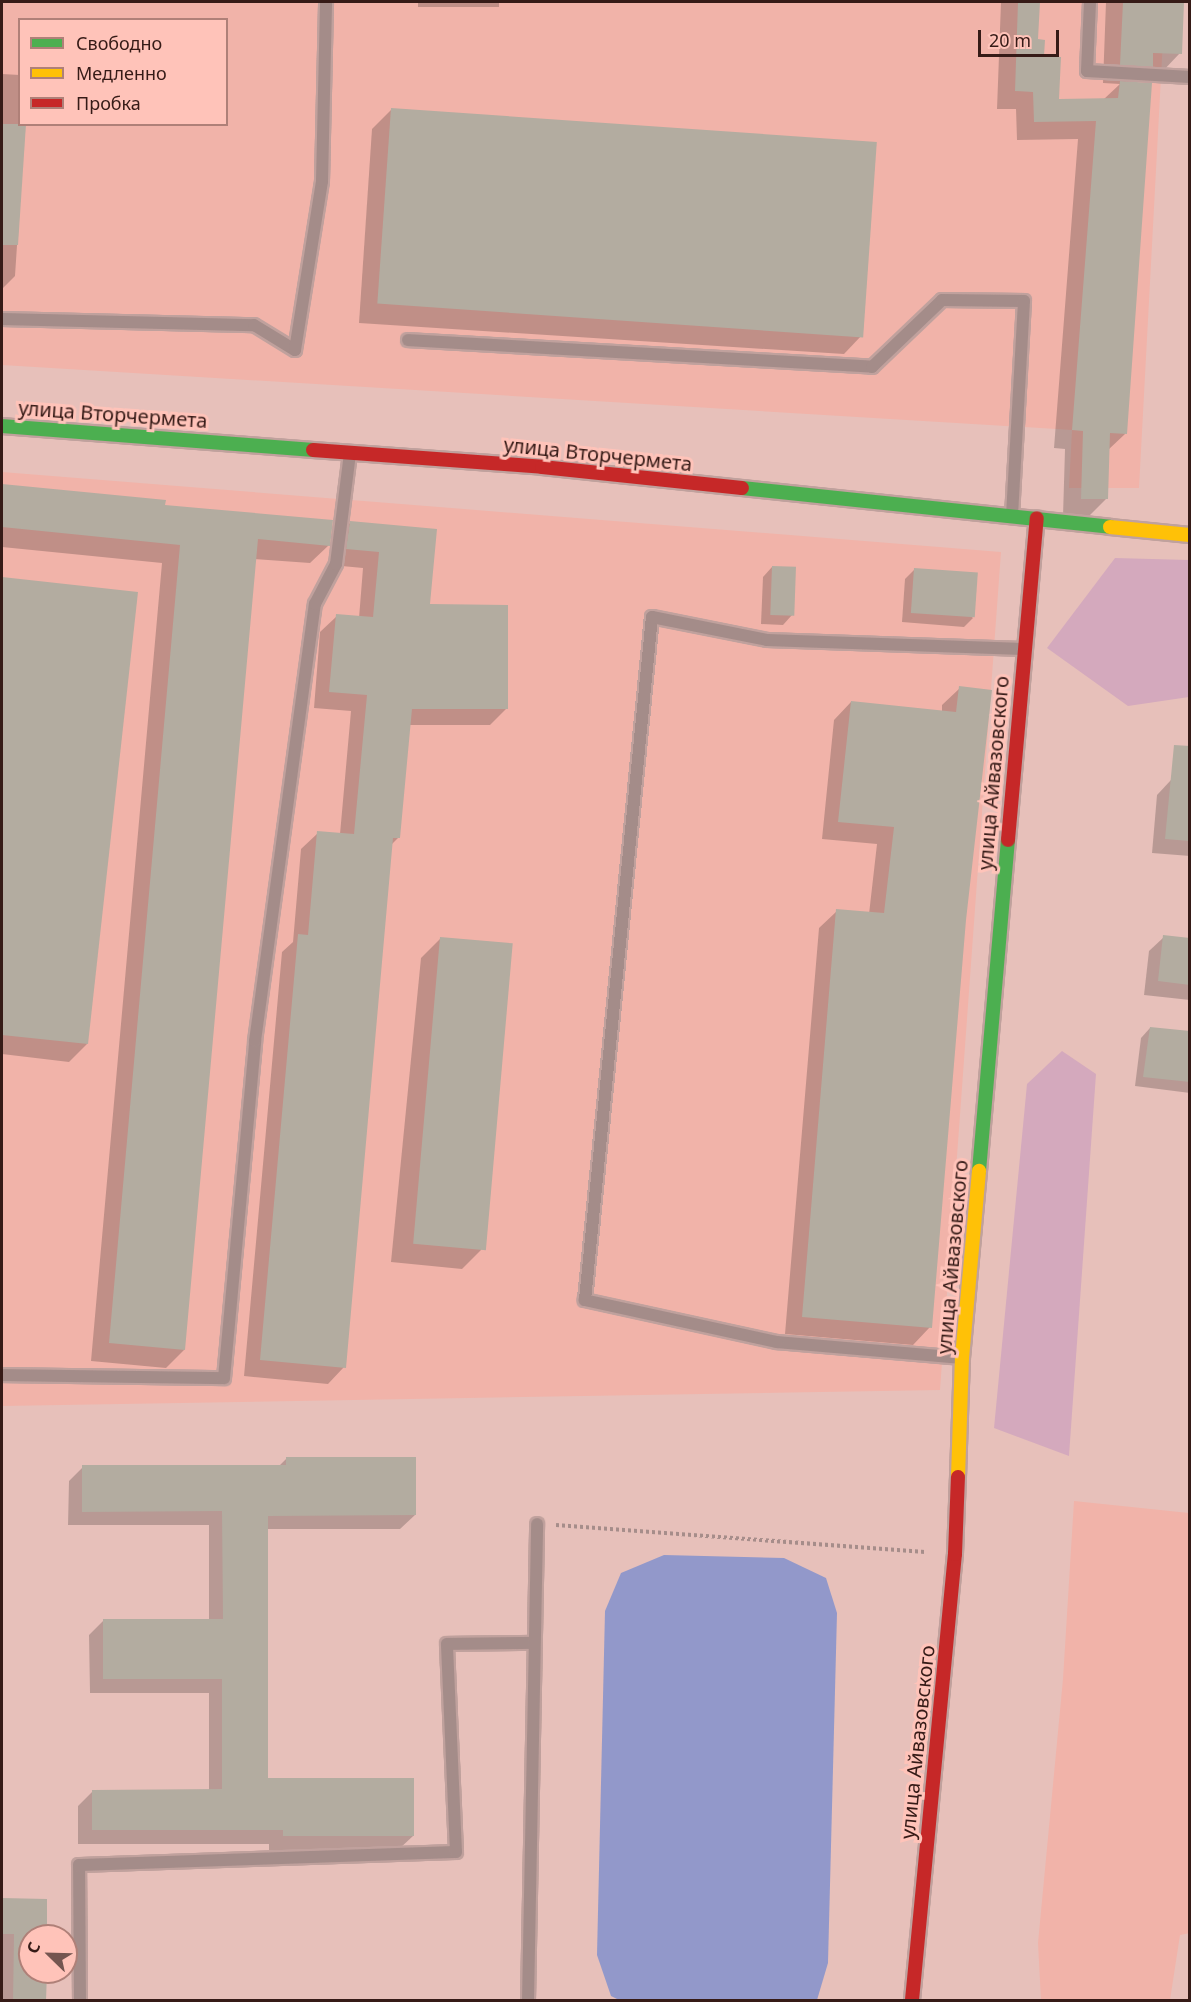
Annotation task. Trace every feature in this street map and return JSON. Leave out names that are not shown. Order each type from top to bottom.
[{"type":"street","name":"улица Вторчермета","points":[[2,426],[351,452],[1190,534]]},
{"type":"street","name":"улица Айвазовского","points":[[912,2001],[955,1554],[962,1358],[1023,650],[1037,518]]},
{"type":"lane","points":[[2,319],[254,325],[295,350],[322,182],[326,2]]},
{"type":"lane","points":[[1090,2],[1087,70],[1190,76]]},
{"type":"lane","points":[[408,340],[872,367],[942,300],[1024,302],[1012,516]]},
{"type":"lane","points":[[2,1375],[224,1378],[255,1041],[311,627],[315,604],[336,564],[351,452]]},
{"type":"lane","points":[[962,1358],[777,1342],[585,1300],[652,617],[766,640],[1023,650]]},
{"type":"lane","points":[[528,2001],[537,1524]]},
{"type":"lane","points":[[80,2001],[79,1865],[456,1852],[447,1644],[534,1643]]},
{"type":"path","points":[[537,1524],[955,1554]]},
{"type":"shaded area","points":[[2,2],[1165,2],[1139,488],[1069,488],[1072,430],[2,365]]},
{"type":"shaded area","points":[[2,472],[1001,552],[940,1390],[2,1406]]},
{"type":"shaded area","points":[[1115,558],[1189,560],[1189,697],[1128,706],[1047,648]]},
{"type":"shaded area","points":[[1062,1051],[1096,1074],[1069,1456],[994,1428],[1027,1084]]},
{"type":"shaded area","points":[[1074,1501],[1189,1513],[1190,1933],[1180,1935],[1170,2000],[1041,2000],[1038,1943],[1063,1679]]},
{"type":"water","points":[[664,1555],[784,1558],[826,1578],[837,1613],[828,1963],[817,2000],[619,2000],[611,1996],[597,1955],[605,1611],[621,1573]]},
{"type":"building","points":[[1018,2],[1040,2],[1038,39],[1045,40],[1044,56],[1061,57],[1059,99],[1118,98],[1120,81],[1152,83],[1127,434],[1110,433],[1108,499],[1081,499],[1083,431],[1072,430],[1096,121],[1034,122],[1033,92],[1015,91]]},
{"type":"building","points":[[1123,2],[1184,2],[1182,54],[1153,53],[1153,67],[1120,65]]},
{"type":"building","points":[[391,108],[877,142],[863,337],[377,304]]},
{"type":"building","points":[[2,124],[18,124],[18,126],[26,126],[18,245],[2,245]]},
{"type":"building","points":[[2,484],[166,500],[165,505],[333,520],[330,546],[258,539],[185,1350],[109,1343],[180,545],[2,527]]},
{"type":"building","points":[[350,521],[437,529],[430,604],[508,605],[508,709],[412,709],[400,838],[393,838],[346,1368],[260,1360],[298,934],[308,935],[317,831],[354,834],[367,695],[329,692],[336,614],[373,617],[379,552],[346,549]]},
{"type":"building","points":[[772,566],[796,567],[794,616],[770,615]]},
{"type":"building","points":[[914,568],[978,572],[975,617],[911,613]]},
{"type":"building","points":[[2,577],[138,592],[88,1044],[2,1035]]},
{"type":"building","points":[[959,686],[992,690],[966,920],[932,1328],[802,1317],[836,909],[884,913],[894,827],[838,822],[851,701],[956,712]]},
{"type":"building","points":[[1174,745],[1190,746],[1190,841],[1165,839]]},
{"type":"building","points":[[1163,935],[1190,938],[1190,985],[1158,981]]},
{"type":"building","points":[[440,937],[513,943],[486,1250],[413,1244]]},
{"type":"building","points":[[1150,1027],[1190,1031],[1190,1082],[1143,1077]]},
{"type":"building","points":[[286,1457],[416,1457],[416,1515],[268,1516],[268,1778],[414,1778],[414,1836],[283,1836],[283,1830],[92,1830],[92,1790],[222,1789],[222,1679],[103,1679],[103,1619],[223,1619],[222,1511],[82,1512],[82,1465],[286,1465]]},
{"type":"building","points":[[2,1898],[47,1899],[47,1924],[18,1924],[18,1984],[47,1984],[46,2001],[13,2001],[14,1934],[2,1934]]},
{"type":"traffic: fast","points":[[2,426],[313,450]]},
{"type":"traffic: fast","points":[[742,488],[1110,527]]},
{"type":"traffic: fast","points":[[979,1171],[1008,840]]},
{"type":"traffic: slow","points":[[1110,527],[1190,535]]},
{"type":"traffic: slow","points":[[958,1477],[962,1358],[979,1171]]},
{"type":"traffic: jam","points":[[313,450],[542,467],[742,488]]},
{"type":"traffic: jam","points":[[1008,840],[1037,518]]},
{"type":"traffic: jam","points":[[912,2000],[955,1554],[958,1477]]}]
